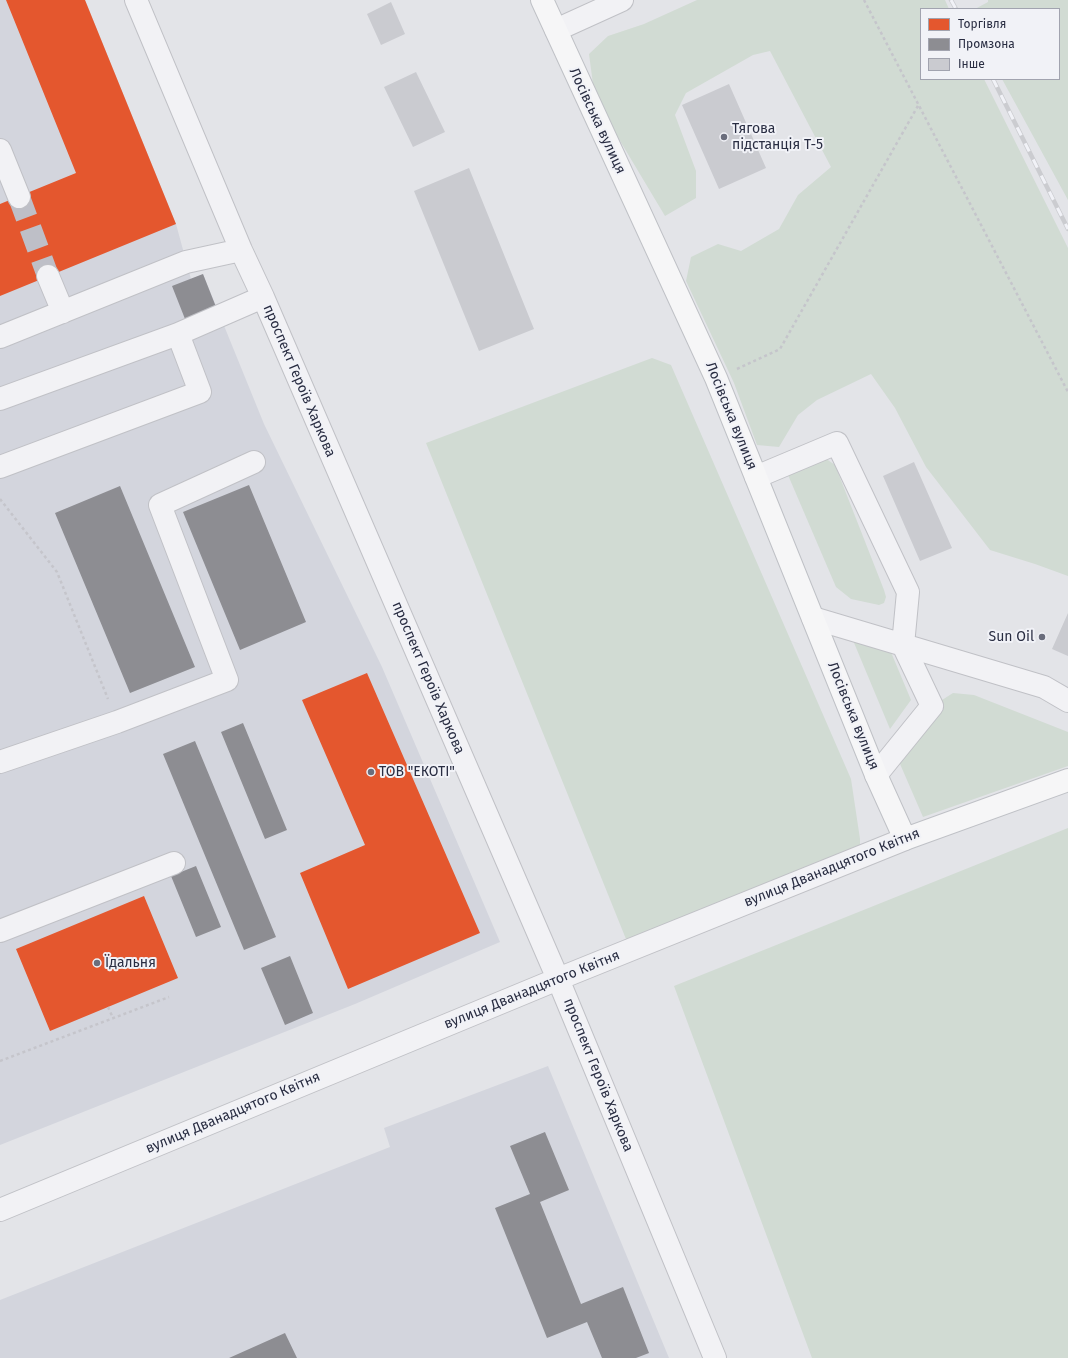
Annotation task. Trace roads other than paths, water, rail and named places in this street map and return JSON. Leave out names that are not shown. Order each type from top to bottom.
[{"type":"main road","name":"Лосівська вулиця","points":[[542,0],[716,378],[876,775],[905,838]]},
{"type":"main road","name":"вулиця Дванадцятого Квітня","points":[[905,838],[1068,780]]},
{"type":"street","name":"проспект Героїв Харкова","points":[[136,0],[241,250],[263,297],[558,979],[715,1358]]},
{"type":"street","points":[[556,30],[622,0]]},
{"type":"street","points":[[0,150],[19,197]]},
{"type":"street","points":[[0,338],[186,262],[241,250]]},
{"type":"street","points":[[48,276],[63,312]]},
{"type":"street","points":[[0,399],[178,334],[263,297]]},
{"type":"street","points":[[0,467],[200,392],[178,334]]},
{"type":"street","points":[[756,477],[837,443],[908,592],[902,645],[932,706],[876,775]]},
{"type":"street","points":[[0,762],[117,722],[227,680],[160,505],[254,462]]},
{"type":"street","points":[[813,618],[1044,687],[1068,701]]},
{"type":"street","name":"вулиця Дванадцятого Квітня","points":[[0,1210],[558,979],[905,838]]},
{"type":"street","points":[[0,931],[174,862]]},
{"type":"tunnel","points":[[19,197],[48,276]]},
{"type":"railway","points":[[951,0],[955,8]]},
{"type":"railway","points":[[994,80],[1068,229]]},
{"type":"place","name":"Тягова підстанція Т-5","points":[[724,137]]},
{"type":"place","name":"Sun Oil","points":[[1042,637]]},
{"type":"place","name":"ТОВ \"ЕКОТI\"","points":[[371,772]]},
{"type":"place","name":"Їдальня","points":[[97,963]]}]
